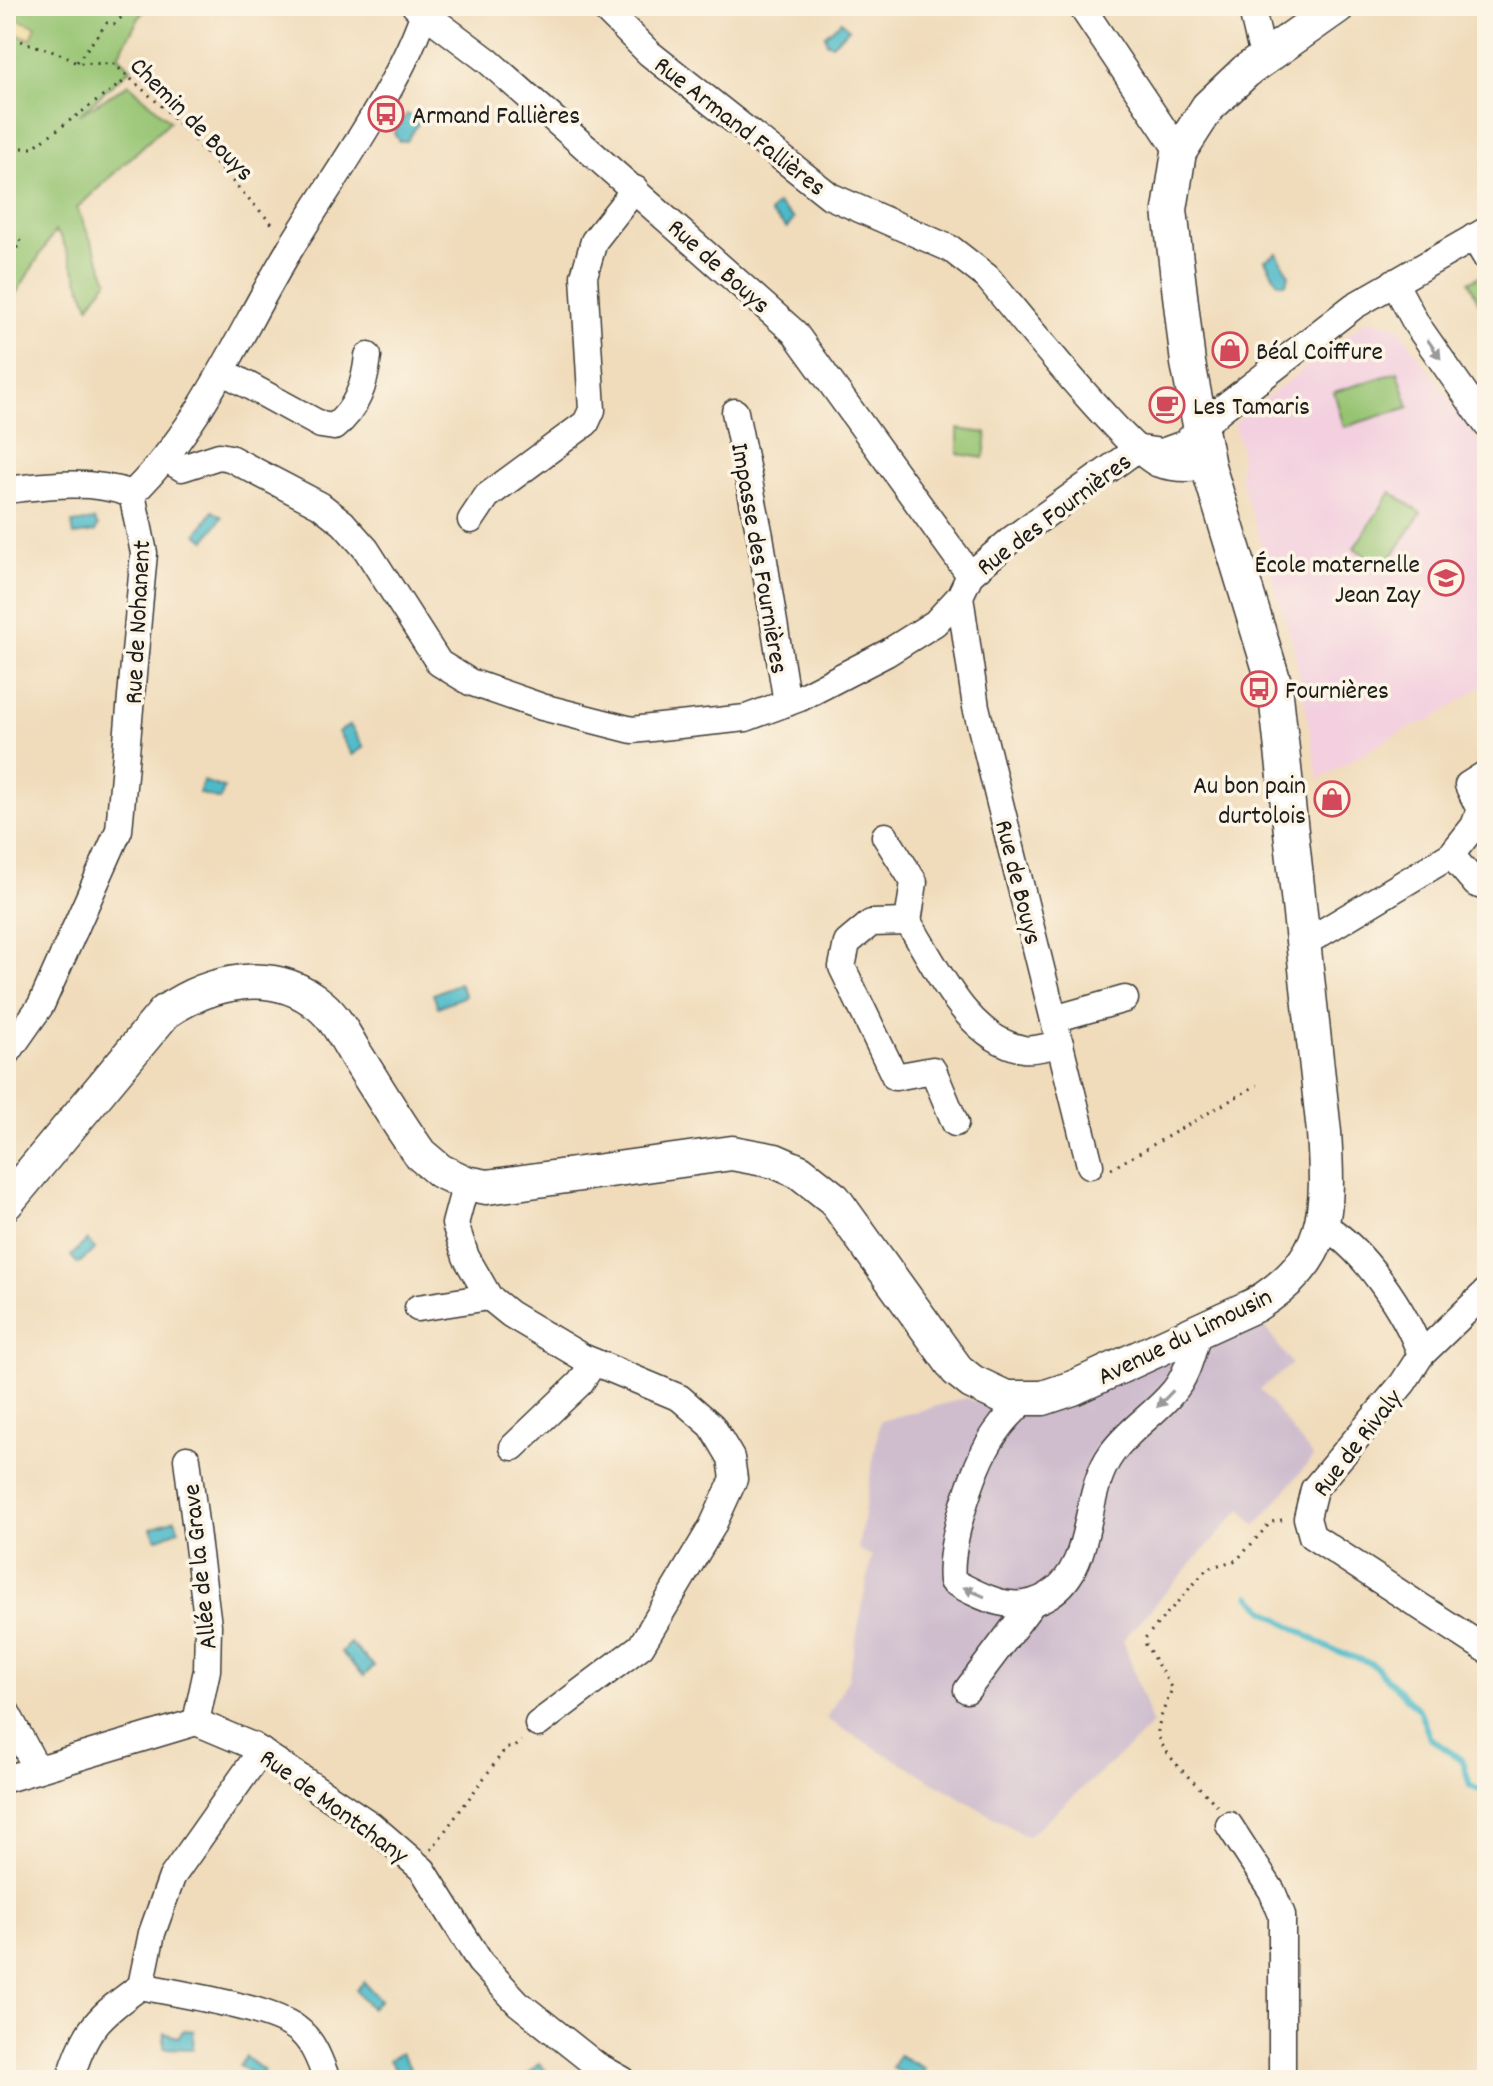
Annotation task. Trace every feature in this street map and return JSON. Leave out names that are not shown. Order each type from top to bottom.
[{"type":"main road","name":"Avenue du Limousin","points":[[6,1203],[165,1012],[202,990],[248,982],[281,985],[322,1006],[420,1154],[440,1171],[466,1183],[509,1187],[732,1153],[775,1161],[800,1172],[834,1199],[957,1370],[990,1393],[1026,1399],[1073,1388],[1277,1292],[1295,1275],[1324,1226],[1327,1185],[1324,1132],[1275,686],[1208,466],[1172,252],[1170,210],[1179,152],[1208,107],[1268,55],[1338,6]]},
{"type":"street","name":"Rue Armand Fallières","points":[[602,6],[649,53],[830,196],[927,238],[966,260],[987,277],[1137,449],[1156,464],[1190,469],[1208,466]]},
{"type":"street","points":[[1081,6],[1179,152]]},
{"type":"street","points":[[1251,6],[1260,44],[1268,55]]},
{"type":"street","points":[[6,490],[71,482],[109,486],[132,494],[165,458],[222,371],[293,243],[377,106],[413,41],[422,8]]},
{"type":"street","name":"Rue de Bouys","points":[[422,8],[635,189],[794,332],[965,585],[976,707],[1090,1165]]},
{"type":"street","points":[[471,520],[487,496],[586,423],[592,410],[584,276],[594,241],[635,189]]},
{"type":"street","points":[[1137,449],[1162,452],[1174,449],[1354,306],[1394,282],[1483,242]]},
{"type":"street","points":[[1394,282],[1417,325],[1487,425]]},
{"type":"street","points":[[222,371],[321,425],[334,427],[345,419],[365,384],[368,356]]},
{"type":"street","name":"Impasse des Fournières","points":[[735,412],[760,536],[787,703]]},
{"type":"street","name":"Rue des Fournières","points":[[165,458],[182,468],[219,456],[230,458],[320,505],[343,523],[366,549],[439,663],[470,682],[542,707],[632,730],[746,718],[787,703],[899,645],[935,623],[965,585],[1012,539],[1137,449]]},
{"type":"street","name":"Rue de Nohanent","points":[[6,1055],[41,1005],[119,830],[144,553],[132,494]]},
{"type":"street","points":[[1303,944],[1451,855],[1474,826],[1480,810],[1468,785],[1487,773]]},
{"type":"street","points":[[885,836],[914,882],[908,922],[969,1017],[994,1040],[1025,1050],[1125,999]]},
{"type":"street","points":[[1451,855],[1476,884],[1484,889],[1487,887]]},
{"type":"street","points":[[908,922],[871,923],[847,943],[842,967],[895,1077],[933,1070],[955,1123]]},
{"type":"street","points":[[466,1183],[455,1224],[466,1257],[489,1297],[510,1314],[594,1362],[664,1389],[696,1410],[723,1443],[731,1458],[734,1479],[712,1527],[641,1646],[538,1724]]},
{"type":"street","points":[[1324,1226],[1353,1246],[1414,1334],[1421,1355]]},
{"type":"street","name":"Rue de Rivaly","points":[[1487,1291],[1421,1355],[1403,1383],[1314,1489],[1307,1518],[1312,1536],[1327,1549],[1487,1650]]},
{"type":"street","points":[[418,1308],[489,1297]]},
{"type":"street","points":[[967,1690],[1031,1605],[1052,1594],[1072,1575],[1111,1453],[1174,1392],[1185,1374],[1199,1330]]},
{"type":"street","points":[[513,1447],[580,1383],[594,1362]]},
{"type":"street","points":[[1026,1399],[999,1427],[983,1456],[967,1500],[950,1567],[952,1581],[964,1588],[1004,1605],[1031,1605]]},
{"type":"street","name":"Allée de la Grave","points":[[187,1459],[208,1625],[207,1670],[196,1722]]},
{"type":"street","points":[[6,1711],[37,1769]]},
{"type":"street","points":[[6,1779],[196,1722]]},
{"type":"street","name":"Rue de Montchany","points":[[196,1722],[261,1751],[371,1825],[418,1866],[443,1899],[480,1962],[518,2003],[596,2065],[623,2080]]},
{"type":"street","points":[[70,2080],[88,2031],[109,2009],[141,1986],[152,1933],[172,1877],[261,1751]]},
{"type":"street","points":[[1229,1825],[1272,1891],[1282,1915],[1282,2080]]},
{"type":"street","points":[[141,1986],[266,2015],[296,2027],[315,2050],[327,2080]]},
{"type":"path","points":[[76,63],[107,23],[114,24],[134,6]]},
{"type":"path","name":"Chemin de Bouys","points":[[6,36],[66,56],[76,63],[114,64],[166,110],[293,243]]},
{"type":"path","points":[[6,148],[32,148],[128,78]]},
{"type":"path","points":[[6,231],[21,242],[6,266]]},
{"type":"path","points":[[1090,1165],[1107,1172],[1257,1085]]},
{"type":"path","points":[[1229,1825],[1214,1802],[1164,1750],[1158,1730],[1172,1689],[1145,1638],[1208,1568],[1237,1560],[1276,1520],[1307,1518]]},
{"type":"path","points":[[418,1866],[506,1748],[513,1748]]},
{"type":"shaded area","points":[[1368,319],[1397,325],[1487,453],[1487,683],[1433,719],[1400,732],[1319,779],[1294,647],[1240,476],[1241,448],[1234,423]]},
{"type":"shaded area","points":[[1256,1315],[1292,1364],[1260,1389],[1313,1457],[1256,1526],[1241,1509],[1123,1640],[1152,1724],[1136,1741],[1027,1837],[826,1719],[848,1679],[872,1556],[858,1549],[880,1421],[966,1398],[1004,1414]]},
{"type":"shaded area","points":[[1479,2011],[1487,2018],[1487,2080],[1476,2080]]},
{"type":"green space","points":[[6,6],[146,6],[118,55],[131,68],[79,115],[129,84],[170,121],[77,208],[108,280],[89,306],[61,237],[55,231],[15,295],[6,293]]},
{"type":"green space","points":[[1485,273],[1487,276],[1487,319],[1469,282]]},
{"type":"green space","points":[[1398,372],[1409,407],[1344,427],[1334,392]]},
{"type":"green space","points":[[958,429],[987,433],[984,458],[958,454]]},
{"type":"green space","points":[[1391,492],[1421,513],[1384,568],[1354,548]]},
{"type":"sand","points":[[7,16],[36,26],[31,39],[6,31]]},
{"type":"water","points":[[841,21],[849,29],[832,44],[827,43],[825,35]]},
{"type":"water","points":[[407,114],[419,122],[407,141],[399,141],[394,133]]},
{"type":"water","points":[[777,204],[794,219],[787,228],[770,213]]},
{"type":"water","points":[[1277,253],[1289,275],[1286,283],[1278,283],[1265,260]]},
{"type":"water","points":[[213,511],[222,517],[206,540],[197,534]]},
{"type":"water","points":[[94,520],[98,526],[95,532],[74,535],[72,523]]},
{"type":"water","points":[[350,725],[364,747],[352,755],[338,732]]},
{"type":"water","points":[[203,781],[224,788],[220,800],[199,793]]},
{"type":"water","points":[[459,983],[465,996],[438,1007],[433,994]]},
{"type":"water","points":[[87,1240],[95,1249],[78,1264],[71,1256]]},
{"type":"water","points":[[175,1519],[179,1530],[156,1539],[151,1528]]},
{"type":"water","points":[[350,1643],[374,1666],[364,1676],[341,1652]]},
{"type":"water","points":[[364,1982],[380,2000],[371,2008],[356,1990]]},
{"type":"water","points":[[184,2030],[194,2031],[193,2049],[164,2048],[164,2033],[178,2037]]},
{"type":"water","points":[[401,2053],[415,2076],[402,2080],[389,2060]]},
{"type":"water","points":[[899,2055],[925,2069],[919,2080],[892,2068]]},
{"type":"water","points":[[246,2057],[264,2071],[257,2079],[251,2079],[251,2074],[239,2065]]},
{"type":"water","points":[[539,2063],[549,2075],[543,2080],[523,2080]]},
{"type":"waterway","points":[[1250,1596],[1266,1611],[1330,1649],[1371,1663],[1419,1710],[1430,1738],[1463,1761],[1470,1786],[1487,1793]]},
{"type":"place","name":"Armand Fallières","points":[[386,114]]},
{"type":"place","name":"Béal Coiffure","points":[[1230,350]]},
{"type":"place","name":"Les Tamaris","points":[[1167,405]]},
{"type":"place","name":"École maternelle Jean Zay","points":[[1446,578]]},
{"type":"place","name":"Fournières","points":[[1259,689]]},
{"type":"place","name":"Au bon pain durtolois","points":[[1332,799]]}]
